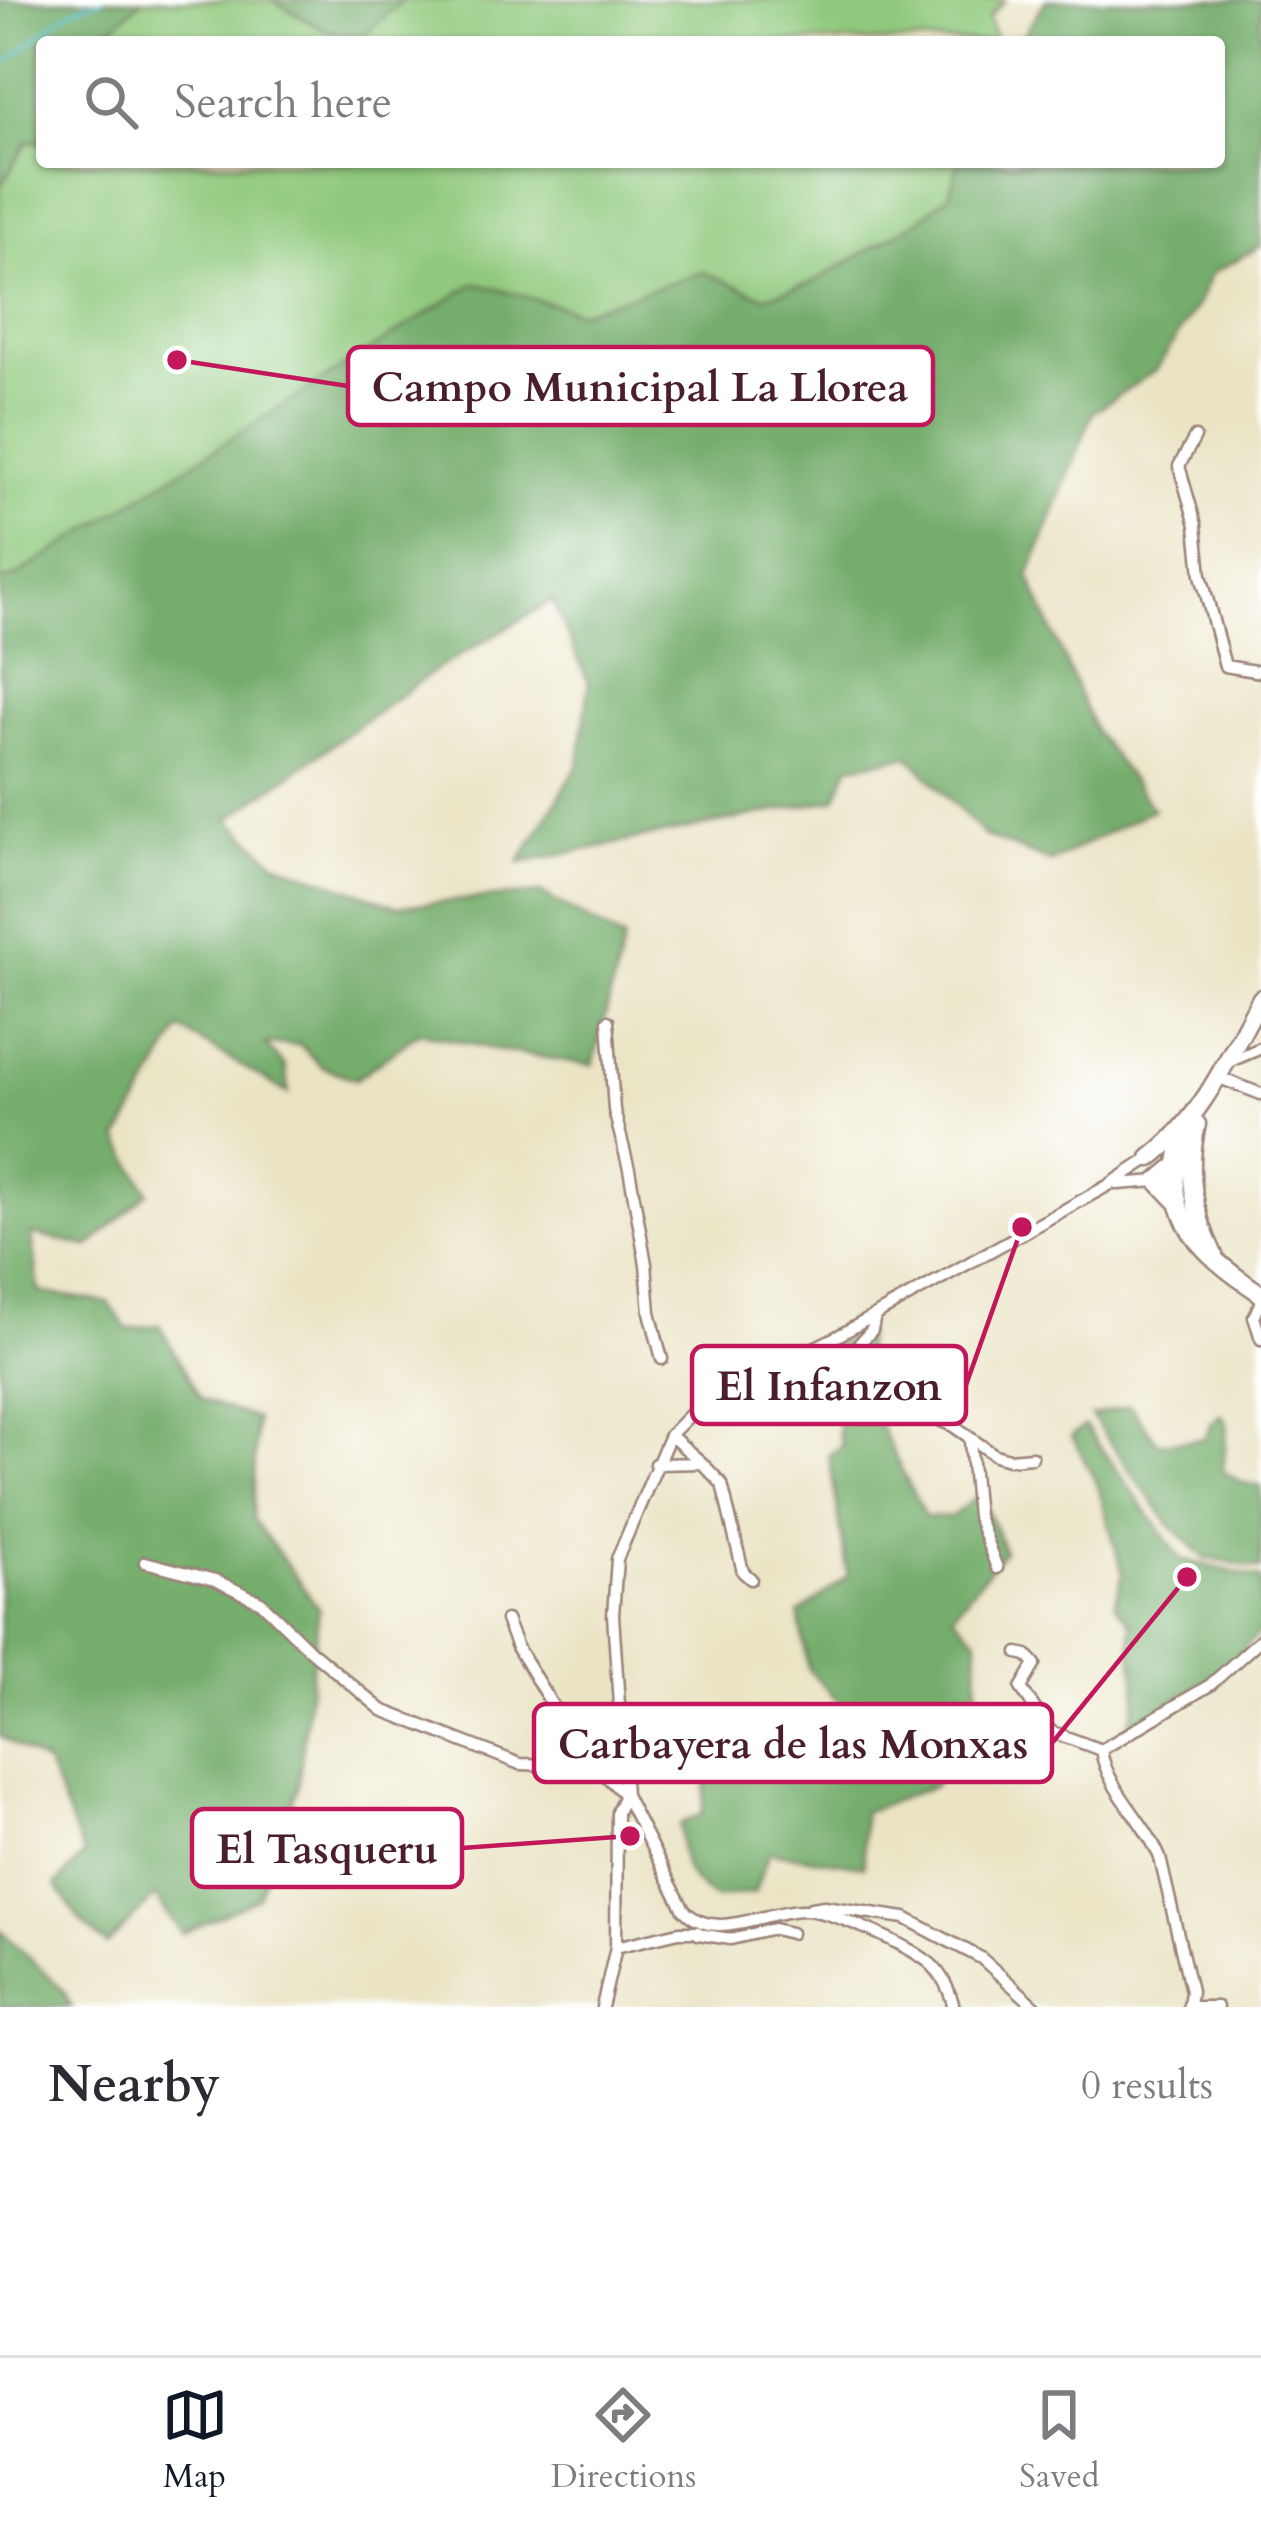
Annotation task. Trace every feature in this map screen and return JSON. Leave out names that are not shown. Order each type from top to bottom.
[{"type":"highway","points":[[1217,1260],[1184,1180],[1174,1169],[1150,1158],[1201,1106],[1261,998]]},
{"type":"highway","points":[[1196,1218],[1191,1149],[1201,1106]]},
{"type":"highway","points":[[1186,1126],[1174,1169],[1177,1202],[1192,1238],[1261,1297]]},
{"type":"highway","points":[[1177,1202],[1157,1181],[1191,1149]]},
{"type":"street","points":[[1195,437],[1179,466],[1225,666],[1261,672]]},
{"type":"street","points":[[608,1021],[614,1110],[629,1168],[650,1312],[662,1359]]},
{"type":"street","points":[[1221,1070],[1261,1048]]},
{"type":"street","points":[[1221,1070],[1261,1094]]},
{"type":"street","points":[[602,2007],[616,1947],[617,1812],[625,1796],[614,1615],[617,1559],[670,1435],[701,1404],[875,1316],[1150,1158]]},
{"type":"street","points":[[1109,1185],[1157,1181]]},
{"type":"street","points":[[1261,1297],[1254,1317],[1261,1339]]},
{"type":"street","points":[[875,1316],[872,1330],[850,1354],[857,1384],[881,1399],[953,1426],[970,1441],[1009,1459],[1032,1457]]},
{"type":"street","points":[[670,1435],[722,1484],[743,1572],[751,1579]]},
{"type":"street","points":[[970,1441],[977,1516],[998,1568]]},
{"type":"street","points":[[656,1464],[702,1463]]},
{"type":"street","points":[[145,1562],[215,1580],[261,1602],[382,1710],[520,1764],[546,1766],[584,1755]]},
{"type":"street","points":[[506,1620],[517,1647],[584,1755],[625,1796],[677,1900],[699,1929],[731,1939],[774,1929],[791,1933]]},
{"type":"street","points":[[1101,1750],[1210,1685],[1261,1639]]},
{"type":"street","points":[[1018,1653],[1035,1664],[1021,1688],[1050,1731],[1101,1750]]},
{"type":"street","points":[[1101,1750],[1106,1771],[1160,1858],[1191,1991],[1189,2007],[1217,2007]]},
{"type":"street","points":[[616,1947],[824,1906],[905,1918],[981,1958],[1036,2007]]},
{"type":"street","points":[[805,1910],[856,1925],[925,1960],[942,1976],[954,2007]]},
{"type":"green space","points":[[0,0],[142,0],[103,36],[36,36],[36,141],[27,142],[0,187]]},
{"type":"green space","points":[[142,0],[272,0],[322,29],[356,36],[103,36]]},
{"type":"green space","points":[[272,0],[403,0],[363,36],[322,29]]},
{"type":"green space","points":[[403,0],[1005,0],[989,17],[994,36],[362,36]]},
{"type":"green space","points":[[1046,0],[1261,0],[1261,246],[1211,274],[1156,370],[1093,412],[1029,576],[1095,732],[1153,809],[1051,862],[985,836],[909,756],[849,766],[836,799],[519,863],[579,764],[589,683],[552,601],[434,671],[229,819],[277,863],[397,906],[541,893],[624,940],[593,1065],[419,1032],[356,1079],[322,1067],[300,1045],[265,1044],[285,1066],[289,1094],[180,1029],[119,1139],[148,1192],[89,1247],[32,1234],[39,1292],[109,1303],[127,1329],[159,1325],[201,1399],[256,1419],[253,1519],[319,1609],[298,1786],[258,1897],[182,1934],[155,1896],[107,1945],[81,1922],[56,1885],[84,1854],[47,1765],[0,1736],[0,580],[13,578],[475,283],[580,312],[703,272],[764,297],[810,284],[915,223],[949,195],[957,168],[1225,168],[1225,36],[1023,36]]},
{"type":"green space","points":[[36,141],[36,168],[957,168],[949,195],[915,223],[810,284],[764,297],[703,272],[580,312],[475,283],[13,579],[0,580],[0,187],[27,142]]},
{"type":"green space","points":[[866,1330],[865,1349],[856,1367],[869,1405],[925,1517],[951,1517],[981,1494],[1004,1551],[953,1614],[978,1639],[977,1706],[949,1739],[934,1786],[863,1812],[864,1866],[769,1852],[754,1893],[715,1898],[695,1883],[685,1867],[680,1824],[702,1814],[708,1772],[741,1718],[789,1736],[841,1705],[808,1669],[799,1614],[848,1576],[829,1455],[842,1446],[838,1433],[841,1396],[817,1355]]},
{"type":"green space","points":[[1130,1406],[1158,1443],[1205,1439],[1221,1414],[1227,1423],[1223,1471],[1243,1483],[1261,1486],[1261,1569],[1205,1558],[1169,1524],[1091,1416]]},
{"type":"green space","points":[[1085,1426],[1181,1559],[1261,1579],[1261,1631],[1224,1671],[1124,1731],[1132,1717],[1136,1690],[1132,1624],[1115,1604],[1123,1574],[1098,1486],[1072,1436]]},
{"type":"green space","points":[[0,1930],[63,1990],[71,2007],[0,2007]]},
{"type":"waterway","points":[[39,36],[72,11],[102,0]]},
{"type":"waterway","points":[[0,65],[36,38]]},
{"type":"place","name":"Campo Municipal La Llorea","points":[[177,360]]},
{"type":"place","name":"El Infanzon","points":[[1022,1227]]},
{"type":"place","name":"Carbayera de las Monxas","points":[[1187,1577]]},
{"type":"place","name":"El Tasqueru","points":[[630,1836]]}]
